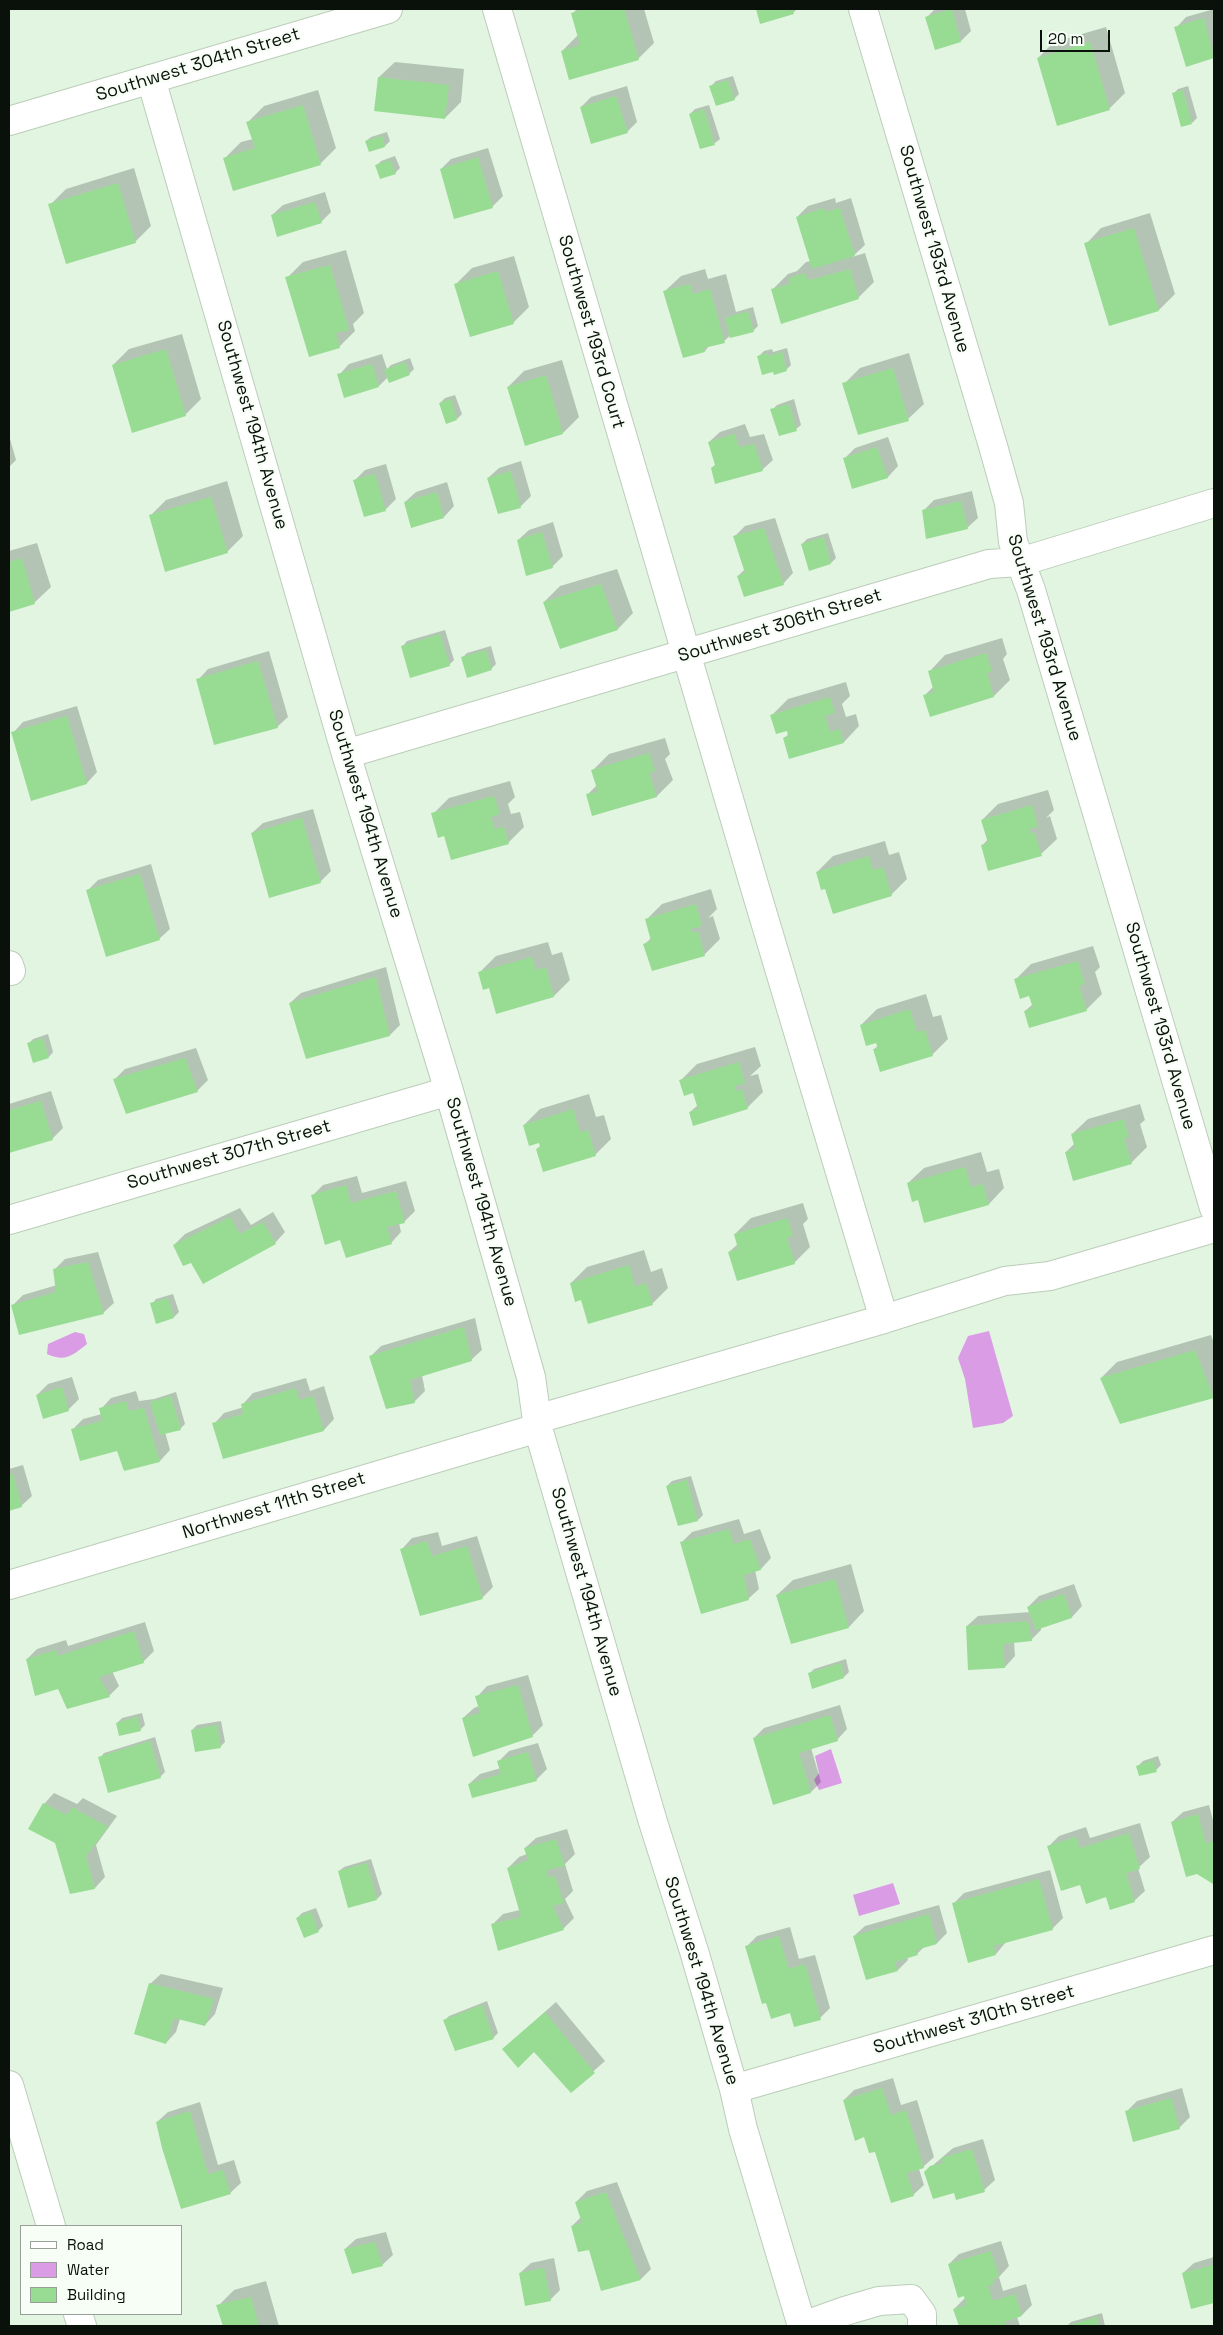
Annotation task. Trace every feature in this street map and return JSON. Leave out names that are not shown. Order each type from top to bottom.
[{"type":"street","name":"Southwest 304th Street","points":[[9,121],[388,9]]},
{"type":"street","name":"Southwest 193rd Court","points":[[497,9],[884,1319]]},
{"type":"street","name":"Southwest 193rd Avenue","points":[[863,9],[998,464],[1008,503],[1013,542],[1031,590],[1214,1208]]},
{"type":"street","name":"Southwest 194th Avenue","points":[[151,79],[346,754],[449,1091],[531,1377],[537,1423],[652,1822],[694,1951],[734,2090],[745,2138],[802,2326]]},
{"type":"street","name":"Southwest 306th Street","points":[[346,754],[989,564],[1020,562],[1214,503]]},
{"type":"street","name":"Southwest 307th Street","points":[[9,1220],[449,1091]]},
{"type":"street","name":"Northwest 11th Street","points":[[9,1585],[1006,1281],[1050,1276],[1214,1228]]},
{"type":"street","name":"Southwest 310th Street","points":[[734,2090],[1214,1950]]},
{"type":"street","points":[[9,2085],[52,2225]]},
{"type":"street","points":[[802,2326],[880,2301],[911,2299],[922,2314],[922,2326]]},
{"type":"water","points":[[989,1331],[1013,1416],[1003,1423],[973,1428],[965,1379],[958,1358],[968,1336]]},
{"type":"water","points":[[75,1332],[84,1334],[87,1344],[77,1352],[64,1358],[47,1354],[48,1344]]},
{"type":"water","points":[[831,1749],[842,1783],[819,1790],[814,1780],[819,1773],[815,1756]]},
{"type":"water","points":[[893,1883],[900,1904],[859,1916],[853,1895]]},
{"type":"building","points":[[586,9],[624,9],[639,60],[569,80],[561,51],[580,45],[571,13]]},
{"type":"building","points":[[756,9],[792,9],[794,14],[760,24]]},
{"type":"building","points":[[952,9],[961,42],[935,50],[925,17]]},
{"type":"building","points":[[1204,18],[1214,58],[1186,67],[1174,27]]},
{"type":"building","points":[[1090,42],[1110,110],[1057,126],[1037,58]]},
{"type":"building","points":[[378,77],[449,85],[445,119],[374,111]]},
{"type":"building","points":[[728,80],[735,100],[716,106],[709,86]]},
{"type":"building","points":[[1183,90],[1192,124],[1181,127],[1172,93]]},
{"type":"building","points":[[616,96],[628,133],[591,144],[580,107]]},
{"type":"building","points":[[303,105],[321,165],[233,191],[223,158],[255,148],[246,122]]},
{"type":"building","points":[[704,109],[715,145],[700,149],[689,114]]},
{"type":"building","points":[[382,136],[385,147],[369,152],[365,141]]},
{"type":"building","points":[[478,157],[493,208],[454,219],[440,169]]},
{"type":"building","points":[[390,160],[396,174],[380,179],[375,165]]},
{"type":"building","points":[[118,183],[136,243],[66,264],[48,204]]},
{"type":"building","points":[[315,202],[322,223],[277,237],[271,215]]},
{"type":"building","points":[[824,208],[825,212],[840,208],[855,256],[812,269],[796,217]]},
{"type":"building","points":[[1134,228],[1159,311],[1109,326],[1084,243]]},
{"type":"building","points":[[330,265],[349,330],[336,333],[340,348],[309,357],[285,277]]},
{"type":"building","points":[[850,269],[859,299],[781,324],[771,289],[790,284],[789,278],[805,273],[807,279],[809,278],[810,280]]},
{"type":"building","points":[[498,271],[514,324],[470,337],[454,284]]},
{"type":"building","points":[[690,284],[693,294],[710,289],[725,343],[704,348],[705,352],[683,358],[663,291]]},
{"type":"building","points":[[748,311],[754,332],[730,338],[725,318]]},
{"type":"building","points":[[166,349],[186,416],[132,433],[112,365]]},
{"type":"building","points":[[782,352],[787,371],[774,375],[773,372],[762,375],[757,356],[768,353],[768,356]]},
{"type":"building","points":[[405,362],[410,375],[389,383],[384,370]]},
{"type":"building","points":[[372,364],[379,387],[344,398],[337,374]]},
{"type":"building","points":[[893,368],[909,421],[858,435],[842,383]]},
{"type":"building","points":[[546,375],[563,434],[525,446],[507,387]]},
{"type":"building","points":[[451,399],[457,420],[446,424],[439,403]]},
{"type":"building","points":[[789,404],[797,431],[779,436],[770,409]]},
{"type":"building","points":[[735,434],[739,447],[754,444],[763,471],[715,484],[711,468],[715,465],[708,442]]},
{"type":"building","points":[[877,447],[888,478],[852,489],[843,458]]},
{"type":"building","points":[[511,471],[521,508],[498,514],[487,478]]},
{"type":"building","points":[[375,474],[386,511],[364,517],[353,480]]},
{"type":"building","points":[[437,492],[444,518],[411,528],[404,502]]},
{"type":"building","points":[[211,497],[228,553],[165,572],[149,515]]},
{"type":"building","points":[[961,501],[968,529],[926,539],[922,510]]},
{"type":"building","points":[[764,528],[784,585],[744,597],[737,576],[745,573],[733,536]]},
{"type":"building","points":[[542,532],[553,568],[526,576],[517,540]]},
{"type":"building","points":[[824,537],[831,564],[809,571],[801,544]]},
{"type":"building","points":[[22,558],[35,604],[9,612],[9,562]]},
{"type":"building","points":[[601,584],[618,630],[560,649],[543,602]]},
{"type":"building","points":[[440,634],[450,666],[410,678],[401,646]]},
{"type":"building","points":[[486,650],[492,670],[467,678],[461,657]]},
{"type":"building","points":[[986,653],[992,671],[987,673],[994,697],[930,717],[923,695],[934,692],[928,671]]},
{"type":"building","points":[[258,661],[278,728],[214,745],[196,679]]},
{"type":"building","points":[[830,697],[835,713],[825,716],[830,732],[840,729],[844,743],[789,759],[783,738],[788,736],[787,731],[776,734],[770,715]]},
{"type":"building","points":[[67,716],[87,784],[31,801],[11,732]]},
{"type":"building","points":[[649,753],[655,771],[649,773],[657,797],[592,816],[586,794],[598,792],[591,770]]},
{"type":"building","points":[[494,796],[500,814],[491,817],[495,829],[504,827],[509,844],[451,860],[444,836],[438,838],[431,813]]},
{"type":"building","points":[[1032,805],[1038,827],[1029,829],[1030,833],[1034,832],[1042,856],[988,871],[981,845],[988,843],[981,820]]},
{"type":"building","points":[[302,818],[321,883],[269,898],[251,833]]},
{"type":"building","points":[[869,856],[873,870],[883,867],[892,896],[833,914],[825,889],[821,890],[816,872]]},
{"type":"building","points":[[140,874],[160,940],[106,957],[86,890]]},
{"type":"building","points":[[696,904],[702,926],[691,929],[693,933],[698,931],[705,956],[652,971],[643,944],[651,941],[645,919]]},
{"type":"building","points":[[532,957],[536,970],[546,967],[554,997],[496,1014],[489,988],[483,990],[478,972]]},
{"type":"building","points":[[1078,961],[1085,984],[1079,986],[1087,1011],[1029,1028],[1024,1011],[1033,1008],[1029,996],[1020,999],[1014,979]]},
{"type":"building","points":[[376,977],[390,1036],[306,1059],[289,1003]]},
{"type":"building","points":[[910,1009],[917,1032],[925,1030],[933,1056],[880,1072],[873,1049],[878,1048],[876,1043],[866,1046],[860,1025]]},
{"type":"building","points":[[43,1038],[49,1058],[33,1063],[27,1043]]},
{"type":"building","points":[[185,1058],[198,1092],[126,1114],[113,1079]]},
{"type":"building","points":[[739,1062],[745,1083],[735,1086],[736,1091],[742,1089],[748,1109],[693,1126],[689,1112],[698,1109],[693,1093],[684,1096],[679,1080]]},
{"type":"building","points":[[41,1101],[53,1140],[9,1153],[9,1110]]},
{"type":"building","points":[[573,1109],[580,1132],[588,1130],[596,1156],[543,1172],[536,1149],[540,1147],[539,1143],[529,1146],[523,1125]]},
{"type":"building","points":[[1124,1119],[1129,1137],[1124,1138],[1132,1164],[1073,1181],[1065,1152],[1075,1149],[1071,1134]]},
{"type":"building","points":[[965,1167],[971,1187],[983,1184],[989,1205],[924,1223],[918,1200],[912,1202],[907,1183]]},
{"type":"building","points":[[346,1185],[351,1203],[396,1191],[405,1223],[387,1227],[392,1244],[346,1258],[340,1240],[325,1245],[311,1195]]},
{"type":"building","points":[[230,1217],[240,1234],[263,1222],[276,1244],[203,1284],[191,1263],[183,1266],[173,1245]]},
{"type":"building","points":[[787,1218],[793,1236],[787,1238],[795,1264],[737,1281],[728,1252],[738,1249],[734,1234]]},
{"type":"building","points":[[88,1262],[104,1314],[19,1335],[11,1305],[56,1292],[53,1269]]},
{"type":"building","points":[[629,1265],[635,1287],[646,1283],[653,1305],[588,1324],[581,1300],[575,1302],[570,1283]]},
{"type":"building","points":[[168,1298],[174,1318],[156,1324],[150,1303]]},
{"type":"building","points":[[464,1327],[472,1361],[410,1380],[415,1403],[386,1409],[369,1356]]},
{"type":"building","points":[[1195,1350],[1214,1398],[1120,1424],[1100,1378]]},
{"type":"building","points":[[62,1387],[69,1411],[43,1419],[36,1395]]},
{"type":"building","points":[[296,1388],[299,1400],[313,1396],[324,1431],[223,1459],[212,1423],[243,1414],[241,1404]]},
{"type":"building","points":[[171,1396],[181,1430],[160,1435],[150,1402]]},
{"type":"building","points":[[126,1401],[129,1411],[144,1408],[160,1462],[124,1471],[117,1451],[80,1461],[71,1429],[102,1421],[99,1408]]},
{"type":"building","points":[[13,1474],[22,1507],[9,1511],[9,1475]]},
{"type":"building","points":[[687,1480],[698,1521],[678,1526],[666,1486]]},
{"type":"building","points":[[729,1529],[734,1544],[750,1539],[761,1570],[744,1575],[749,1600],[701,1614],[680,1542]]},
{"type":"building","points":[[427,1541],[432,1556],[467,1546],[483,1599],[420,1616],[400,1549]]},
{"type":"building","points":[[835,1579],[849,1628],[791,1644],[776,1595]]},
{"type":"building","points":[[1064,1594],[1072,1618],[1036,1630],[1027,1607]]},
{"type":"building","points":[[1028,1621],[1032,1641],[1003,1644],[1005,1668],[968,1670],[966,1626]]},
{"type":"building","points":[[134,1631],[144,1663],[99,1677],[110,1697],[67,1709],[58,1689],[35,1696],[26,1659],[56,1650],[58,1656]]},
{"type":"building","points":[[841,1663],[844,1678],[812,1689],[808,1673]]},
{"type":"building","points":[[518,1685],[533,1737],[473,1757],[462,1718],[480,1713],[475,1696]]},
{"type":"building","points":[[830,1715],[838,1741],[799,1753],[811,1793],[773,1805],[753,1738]]},
{"type":"building","points":[[137,1717],[141,1731],[119,1736],[116,1723]]},
{"type":"building","points":[[217,1725],[221,1748],[195,1752],[191,1730]]},
{"type":"building","points":[[150,1741],[161,1778],[108,1793],[98,1757]]},
{"type":"building","points":[[528,1752],[537,1781],[472,1798],[468,1784],[501,1774],[497,1761]]},
{"type":"building","points":[[1153,1760],[1157,1772],[1139,1776],[1136,1766]]},
{"type":"building","points":[[43,1803],[67,1815],[72,1807],[108,1827],[86,1856],[95,1889],[70,1894],[55,1843],[28,1829]]},
{"type":"building","points":[[1198,1814],[1206,1843],[1214,1841],[1213,1884],[1197,1874],[1186,1877],[1171,1822]]},
{"type":"building","points":[[1129,1833],[1140,1869],[1126,1873],[1135,1902],[1110,1910],[1106,1897],[1086,1904],[1080,1885],[1061,1891],[1047,1846],[1076,1837],[1080,1848]]},
{"type":"building","points":[[556,1839],[565,1866],[547,1870],[548,1877],[555,1876],[564,1903],[553,1906],[564,1930],[498,1951],[491,1924],[521,1917],[507,1868],[528,1860],[524,1848]]},
{"type":"building","points":[[367,1863],[377,1900],[348,1908],[338,1871]]},
{"type":"building","points":[[1039,1879],[1053,1930],[994,1946],[996,1955],[968,1963],[952,1903]]},
{"type":"building","points":[[311,1912],[319,1932],[304,1938],[296,1918]]},
{"type":"building","points":[[929,1914],[937,1944],[916,1950],[918,1955],[895,1962],[898,1971],[866,1980],[853,1936]]},
{"type":"building","points":[[779,1936],[789,1969],[805,1964],[821,2020],[794,2027],[790,2013],[771,2019],[766,2003],[762,2004],[745,1946]]},
{"type":"building","points":[[149,1983],[214,1999],[205,2026],[174,2018],[166,2044],[134,2034]]},
{"type":"building","points":[[482,2005],[494,2039],[455,2051],[443,2020]]},
{"type":"building","points":[[545,2012],[595,2073],[571,2093],[534,2052],[518,2068],[502,2049]]},
{"type":"building","points":[[882,2088],[891,2115],[906,2110],[924,2168],[907,2173],[914,2196],[891,2203],[875,2152],[869,2153],[864,2137],[855,2141],[843,2100]]},
{"type":"building","points":[[1171,2098],[1180,2129],[1133,2142],[1125,2111]]},
{"type":"building","points":[[190,2111],[208,2174],[223,2170],[231,2194],[181,2209],[156,2122]]},
{"type":"building","points":[[972,2149],[985,2192],[956,2200],[954,2193],[933,2199],[924,2172],[930,2166],[943,2163],[941,2158]]},
{"type":"building","points":[[606,2192],[641,2280],[601,2291],[589,2250],[578,2252],[571,2226],[582,2223],[575,2202]]},
{"type":"building","points":[[375,2242],[383,2266],[352,2274],[344,2249]]},
{"type":"building","points":[[991,2251],[999,2277],[993,2279],[994,2284],[988,2286],[993,2301],[1015,2294],[1022,2316],[1005,2322],[1007,2326],[959,2326],[953,2309],[966,2305],[964,2296],[958,2298],[948,2264]]},
{"type":"building","points":[[1214,2265],[1214,2303],[1191,2309],[1182,2273]]},
{"type":"building","points":[[544,2268],[551,2301],[525,2306],[519,2273]]},
{"type":"building","points":[[251,2297],[259,2326],[223,2326],[216,2305]]},
{"type":"building","points":[[1097,2317],[1099,2326],[1067,2326]]}]
